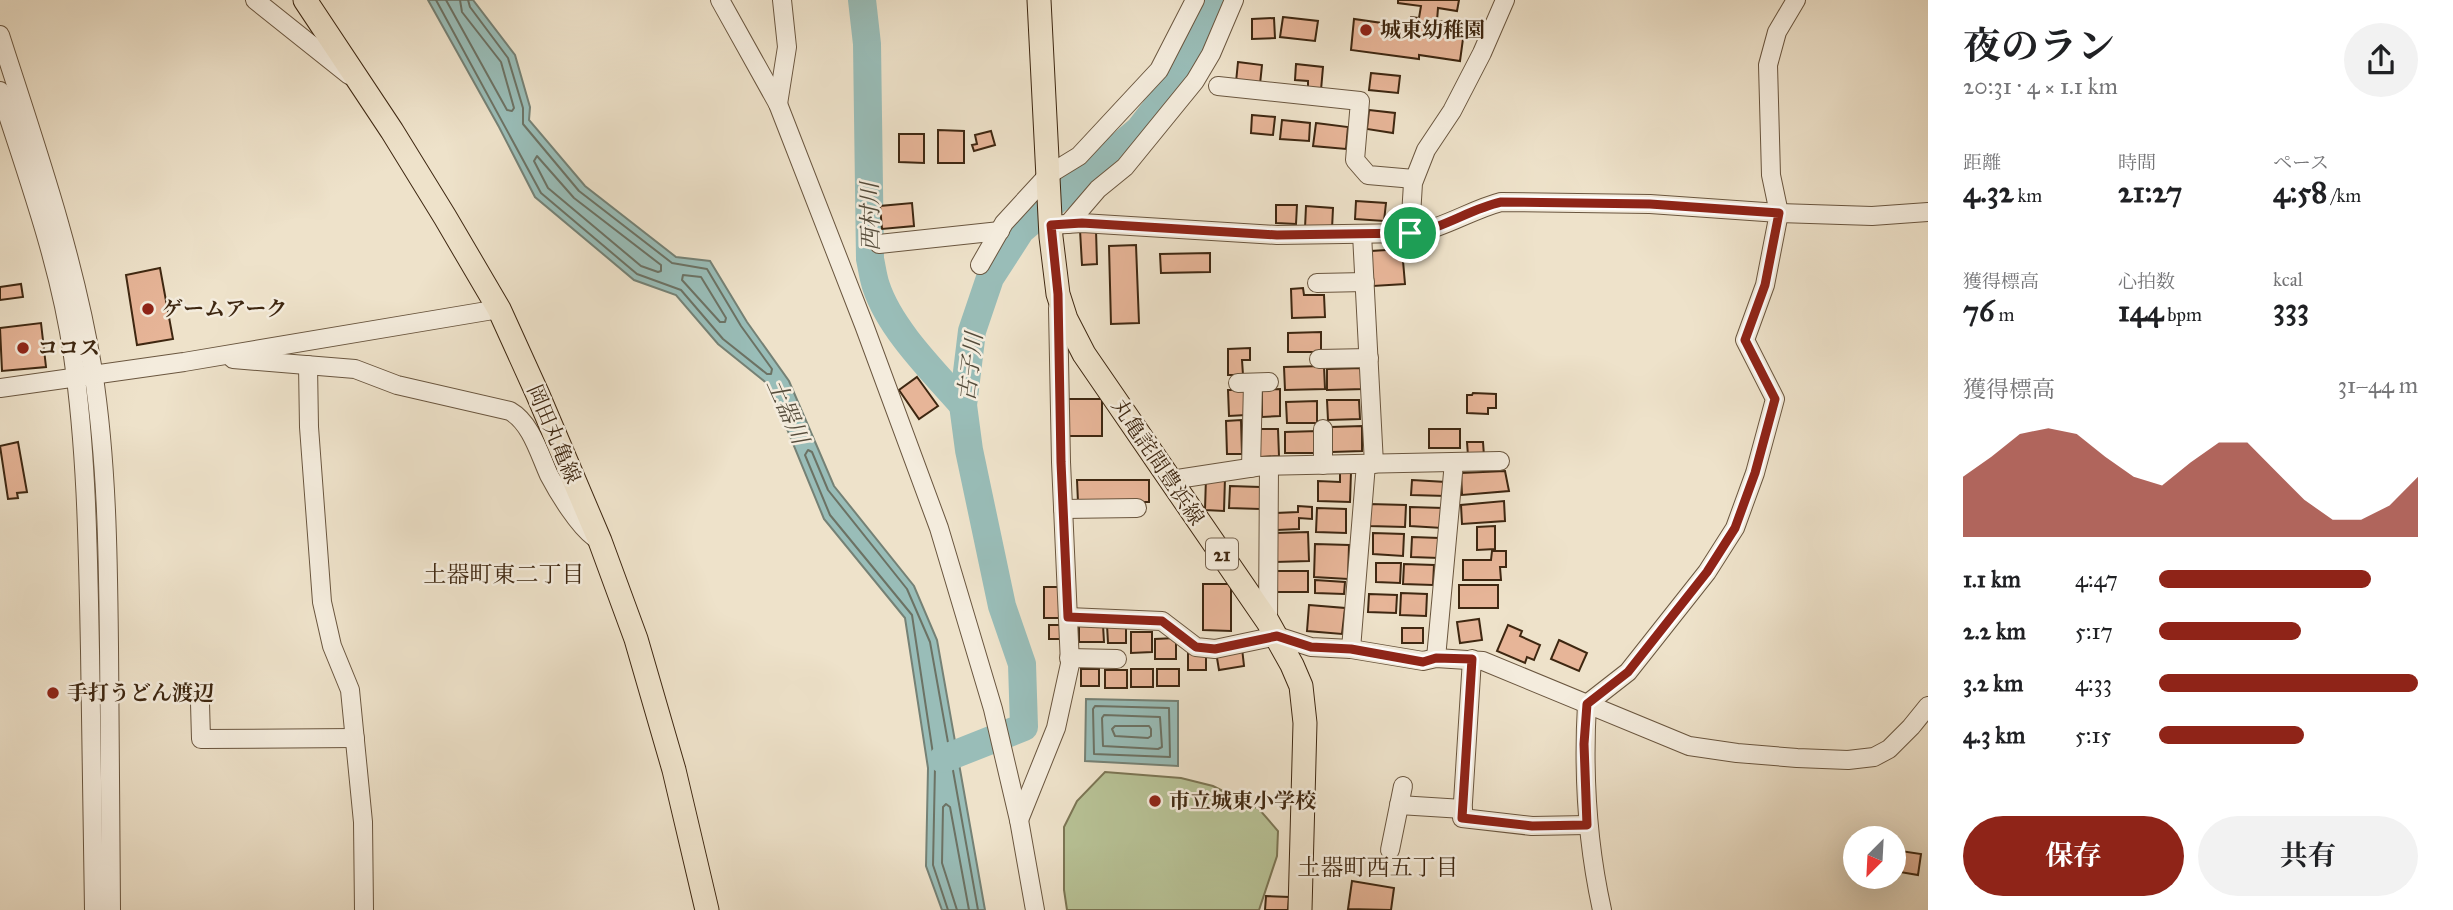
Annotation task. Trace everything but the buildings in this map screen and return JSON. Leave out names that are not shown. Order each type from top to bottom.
[{"type":"main road","name":"岡田丸亀線","points":[[305,0],[392,131],[499,309],[600,541],[636,639],[657,706],[707,910]]},
{"type":"main road","name":"丸亀詫間豊浜線","points":[[1039,0],[1048,179],[1059,225],[1058,294],[1066,319],[1084,354],[1273,629],[1301,686],[1305,723],[1300,910]]},
{"type":"street","points":[[255,0],[357,81]]},
{"type":"street","points":[[720,0],[778,104],[834,244],[939,528],[993,709],[1019,820],[1035,910]]},
{"type":"street","points":[[778,104],[787,47],[782,0]]},
{"type":"street","points":[[980,265],[1000,231],[1048,179],[1079,156],[1159,70],[1195,0]]},
{"type":"street","points":[[1059,225],[1125,167],[1195,81],[1211,54],[1234,0]]},
{"type":"street","points":[[1410,233],[1414,179],[1426,150],[1452,111],[1482,53],[1505,0]]},
{"type":"street","points":[[1602,910],[1587,825],[1584,744],[1587,704],[1628,672],[1707,572],[1735,528],[1755,473],[1775,399],[1745,340],[1765,285],[1779,213],[1771,175],[1768,65],[1777,32],[1796,0]]},
{"type":"street","points":[[0,35],[67,246],[79,296],[84,375],[94,910]]},
{"type":"street","points":[[1218,86],[1360,101],[1355,160],[1368,175],[1414,179]]},
{"type":"street","points":[[0,91],[49,249],[84,375],[103,461],[108,553],[111,910]]},
{"type":"street","points":[[1059,225],[1082,223],[1277,235],[1410,233],[1424,232],[1501,202],[1650,204],[1872,216],[1928,212]]},
{"type":"street","points":[[879,244],[1000,231]]},
{"type":"street","points":[[1351,649],[1370,464],[1369,358],[1362,234]]},
{"type":"street","points":[[1317,284],[1365,282]]},
{"type":"street","points":[[1019,820],[1056,728],[1069,658],[1058,294]]},
{"type":"street","points":[[0,388],[215,357],[499,309]]},
{"type":"street","points":[[215,357],[355,369],[397,385],[510,411],[521,417],[551,479],[585,531],[600,541]]},
{"type":"street","points":[[1319,359],[1369,358]]},
{"type":"street","points":[[308,365],[309,427],[323,602],[332,646],[350,690],[363,822],[364,910]]},
{"type":"street","points":[[1251,468],[1253,382]]},
{"type":"street","points":[[1323,429],[1323,465]]},
{"type":"street","points":[[1171,480],[1269,466],[1500,461]]},
{"type":"street","points":[[1436,658],[1454,462]]},
{"type":"street","points":[[1269,466],[1273,629]]},
{"type":"street","points":[[1063,509],[1137,508]]},
{"type":"street","points":[[1068,617],[1162,621],[1196,647],[1215,649],[1273,629],[1311,647],[1351,649],[1423,662],[1436,658],[1483,661],[1689,746],[1737,754],[1848,760],[1874,757],[1889,749],[1928,706]]},
{"type":"street","points":[[1069,658],[1117,659]]},
{"type":"street","points":[[1472,659],[1462,818],[1532,826],[1587,825]]},
{"type":"street","points":[[200,703],[201,739],[355,738]]},
{"type":"street","points":[[1390,850],[1403,786]]},
{"type":"street","points":[[1399,805],[1463,809]]},
{"type":"green space","name":"市立城東小学校","points":[[1105,772],[1181,778],[1213,786],[1259,809],[1278,831],[1277,856],[1259,910],[1067,910],[1064,890],[1064,827],[1077,801]]},
{"type":"water","name":"土器川","points":[[428,0],[473,0],[515,55],[530,107],[529,120],[585,186],[676,257],[710,261],[747,322],[789,381],[834,486],[914,586],[937,640],[985,910],[942,910],[926,866],[928,768],[905,618],[824,519],[769,385],[718,344],[676,295],[634,280],[535,197]]},
{"type":"water","points":[[1086,699],[1178,701],[1178,766],[1085,761]]},
{"type":"waterway","name":"西村川","points":[[862,0],[867,44],[870,259],[874,279],[891,318],[902,334],[963,405]]},
{"type":"waterway","name":"古子川","points":[[943,759],[1024,727],[1022,664],[1002,606],[969,450],[963,405],[972,331],[990,278],[1021,230],[1139,130],[1176,82],[1215,0]]},
{"type":"place","name":"城東幼稚園","points":[[1366,30]]},
{"type":"place","name":"ゲームアーク","points":[[148,309]]},
{"type":"place","name":"ココス","points":[[23,348]]},
{"type":"place","name":"手打うどん渡辺","points":[[53,693]]},
{"type":"place","name":"市立城東小学校","points":[[1155,801]]},
{"type":"district","name":"土器町東二丁目","points":[[504,574]]},
{"type":"district","name":"土器町西五丁目","points":[[1378,867]]},
{"type":"route","points":[[1501,202],[1650,204],[1779,213],[1765,285],[1745,340],[1775,399],[1755,473],[1735,528],[1707,572],[1628,672],[1587,704],[1584,744],[1587,825],[1532,826],[1462,818],[1472,659],[1436,658],[1423,662],[1351,649],[1311,647],[1277,636],[1215,649],[1196,647],[1162,621],[1068,617],[1061,462],[1058,294],[1051,225],[1082,223],[1277,235],[1410,233],[1424,232],[1501,202]]}]
